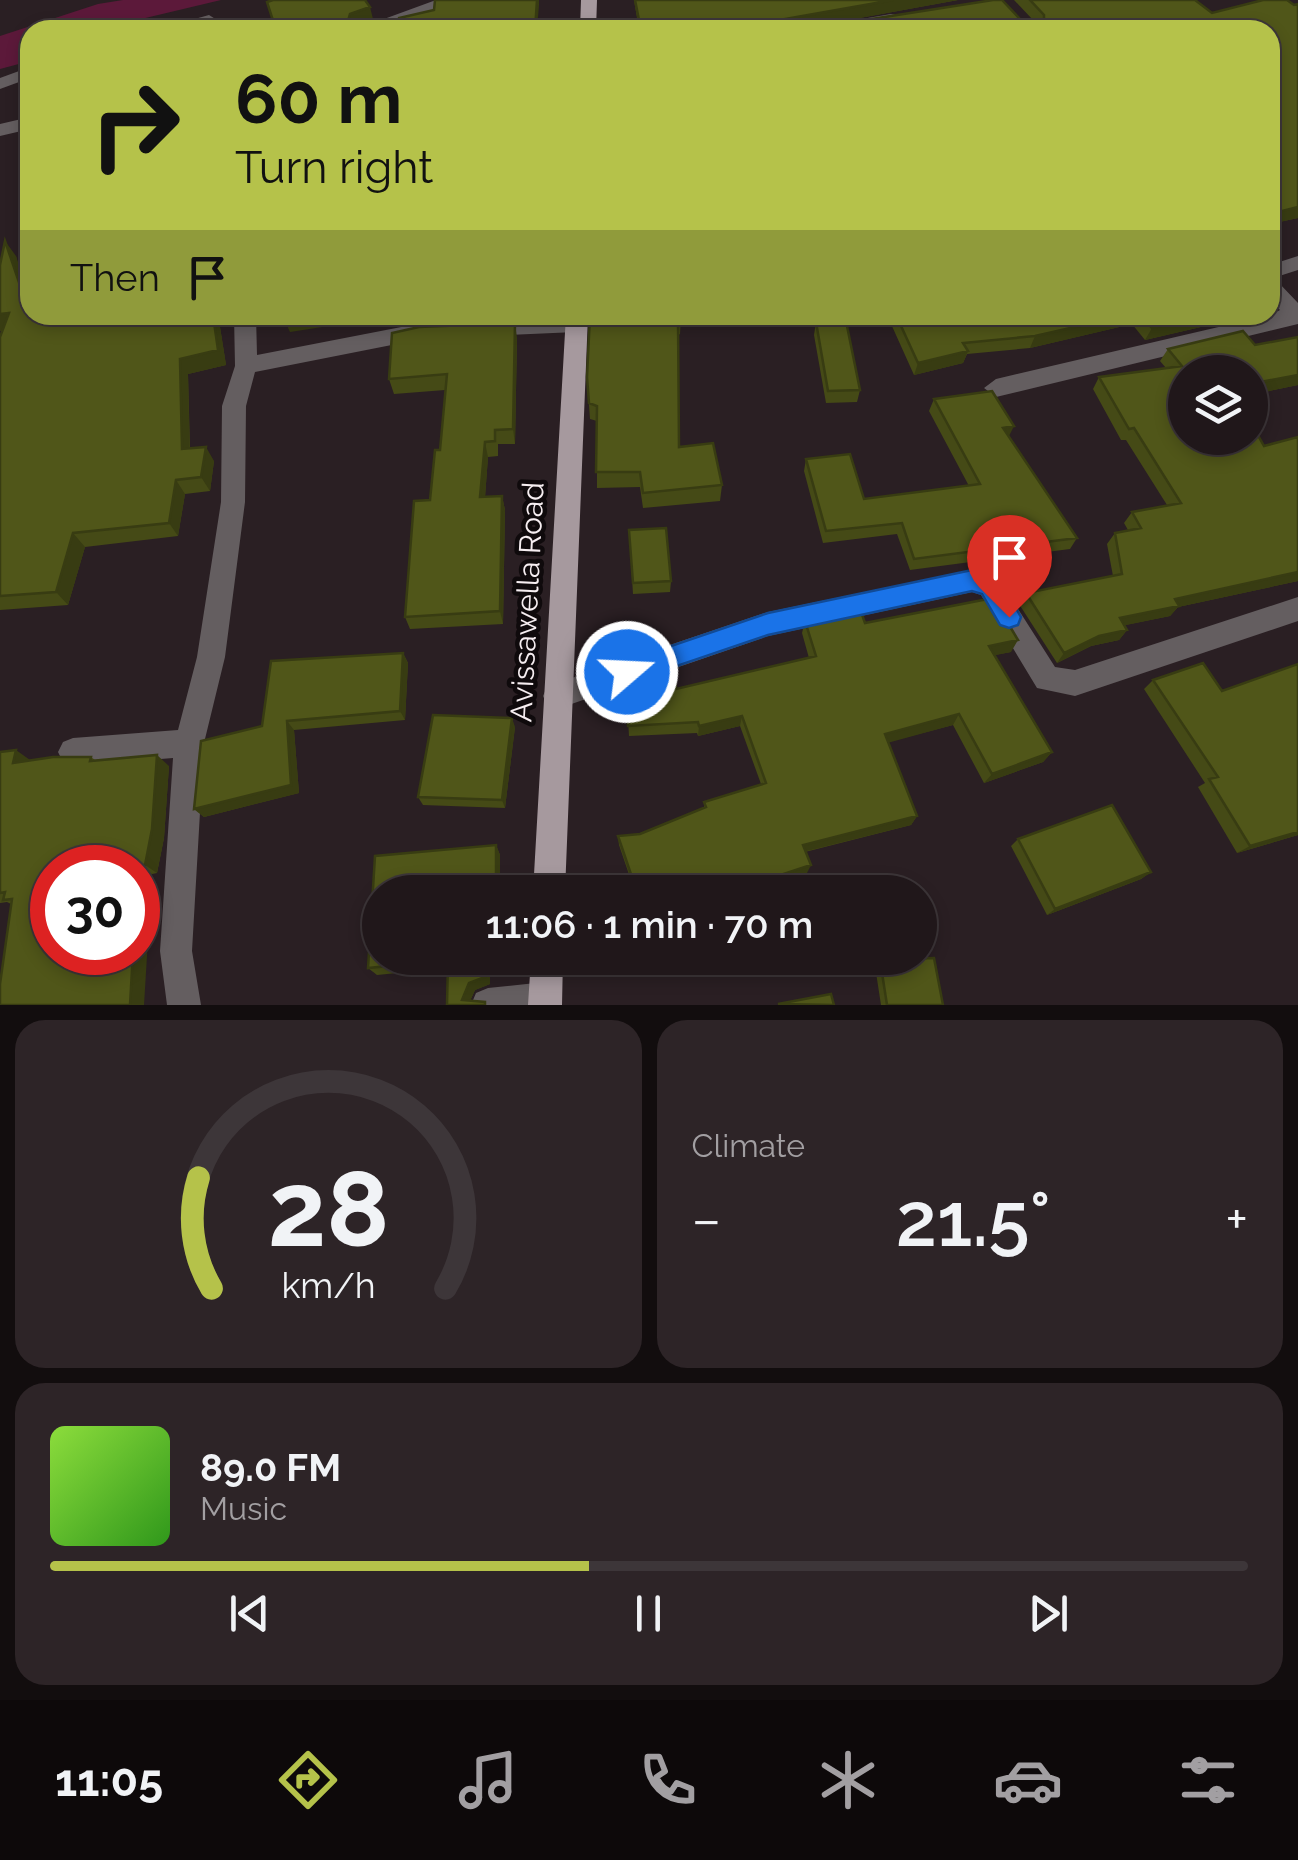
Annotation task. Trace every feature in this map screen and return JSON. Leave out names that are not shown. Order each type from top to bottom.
[{"type":"main road","name":"Avissawella Road","points":[[551,875],[576,325]]},
{"type":"main road","points":[[545,1002],[546,975]]},
{"type":"street","points":[[392,20],[452,0]]},
{"type":"street","points":[[887,20],[905,17]]},
{"type":"street","points":[[184,1005],[176,951],[189,743],[214,638],[233,502],[234,406],[246,366],[245,325]]},
{"type":"street","points":[[246,366],[451,329],[507,325]]},
{"type":"street","points":[[996,388],[1256,325]]},
{"type":"street","points":[[557,696],[768,624],[972,580],[990,586],[1047,679],[1075,684],[1298,609]]},
{"type":"street","points":[[73,752],[189,743]]},
{"type":"street","points":[[488,1005],[545,1002]]},
{"type":"shaded area","points":[[123,0],[221,0],[137,20],[49,20]]},
{"type":"shaded area","points":[[20,29],[20,64],[0,69],[0,36]]},
{"type":"building","points":[[365,0],[370,7],[350,14],[348,20],[273,20],[267,2]]},
{"type":"building","points":[[435,0],[537,0],[536,20],[399,20],[434,10]]},
{"type":"building","points":[[635,0],[893,0],[780,20],[639,20]]},
{"type":"building","points":[[1002,0],[1021,20],[865,20]]},
{"type":"building","points":[[1030,0],[1195,0],[1212,13],[1263,0],[1298,4],[1298,207],[1280,212],[1280,20],[1044,20]]},
{"type":"building","points":[[5,241],[20,285],[20,325],[214,325],[218,350],[180,359],[182,449],[206,447],[201,477],[176,480],[169,523],[73,533],[56,592],[0,596],[0,337],[9,313],[0,314],[0,265]]},
{"type":"building","points":[[515,325],[513,429],[495,430],[495,441],[485,442],[480,497],[502,496],[500,611],[405,617],[414,501],[430,500],[435,450],[440,450],[447,374],[389,379],[392,333],[419,327]]},
{"type":"building","points":[[590,325],[678,325],[679,447],[713,443],[722,485],[643,493],[640,472],[596,472],[597,406],[589,403]]},
{"type":"building","points":[[817,325],[847,325],[860,390],[828,391]]},
{"type":"building","points":[[901,325],[1084,325],[1035,336],[963,343],[968,351],[918,363]]},
{"type":"building","points":[[1243,331],[1255,345],[1298,337],[1298,375],[1268,381],[1268,355],[1173,355],[1168,349]]},
{"type":"building","points":[[1168,368],[1168,455],[1268,455],[1268,445],[1298,437],[1298,572],[1175,599],[1179,606],[1120,618],[1127,630],[1099,636],[1064,653],[1026,593],[1122,574],[1115,533],[1141,528],[1132,512],[1181,503],[1134,428],[1129,429],[1099,377]]},
{"type":"building","points":[[992,391],[1014,426],[1003,428],[1077,538],[914,559],[902,523],[826,531],[806,459],[850,454],[864,499],[980,484],[934,399]]},
{"type":"building","points":[[666,528],[671,581],[633,583],[629,530]]},
{"type":"building","points":[[993,598],[1018,640],[989,646],[1052,752],[992,774],[959,714],[885,734],[917,816],[803,845],[811,865],[781,875],[631,875],[618,836],[640,834],[706,807],[704,802],[766,783],[742,716],[699,726],[698,722],[628,726],[626,685],[675,682],[676,689],[816,656],[805,621],[860,609],[865,623]]},
{"type":"building","points":[[403,653],[400,711],[287,721],[291,785],[194,809],[201,741],[262,726],[271,661]]},
{"type":"building","points":[[1203,663],[1222,691],[1298,664],[1298,832],[1250,846],[1209,779],[1218,777],[1153,680]]},
{"type":"building","points":[[433,715],[512,718],[502,800],[418,797]]},
{"type":"building","points":[[16,750],[13,763],[53,757],[91,757],[90,761],[157,755],[149,845],[30,845],[30,975],[132,975],[130,1005],[0,1005],[12,899],[3,900],[5,892],[0,893],[0,752]]},
{"type":"building","points":[[1112,805],[1151,872],[1055,909],[1018,839]]},
{"type":"building","points":[[496,845],[496,875],[374,875],[375,856]]},
{"type":"building","points":[[937,974],[943,1005],[887,1005],[882,975]]},
{"type":"building","points":[[448,975],[485,975],[469,983],[462,1000],[485,1005],[447,1005]]},
{"type":"building","points":[[831,994],[834,1005],[778,1004]]},
{"type":"route","points":[[627,672],[768,624],[972,580],[990,586],[1009,617]]}]
